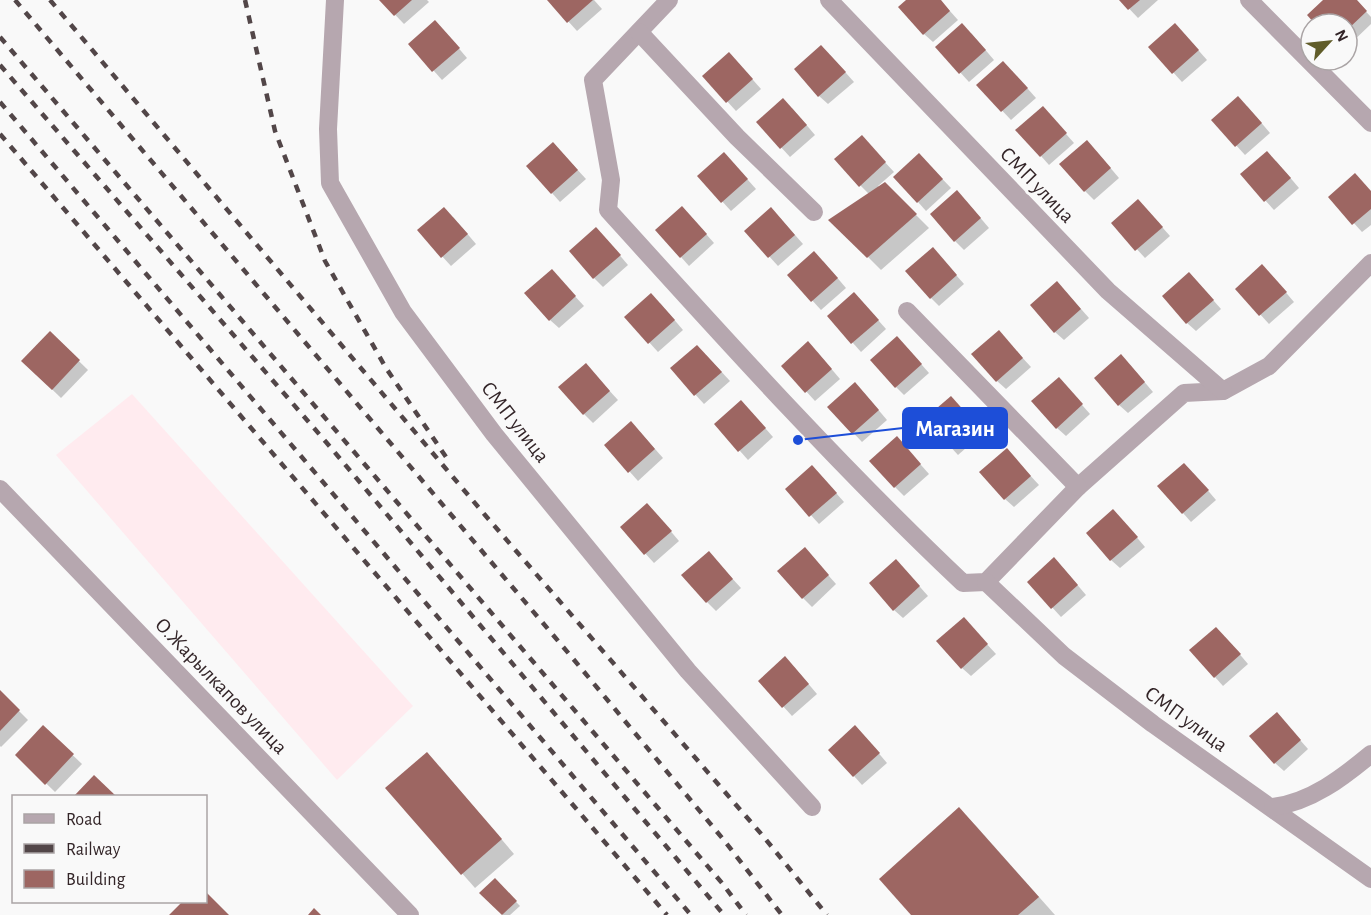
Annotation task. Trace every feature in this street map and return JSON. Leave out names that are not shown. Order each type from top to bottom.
[{"type":"street","name":"СМП улица","points":[[335,0],[328,129],[330,183],[403,312],[494,434],[688,671],[812,807]]},
{"type":"street","points":[[669,0],[593,80],[611,180],[608,210],[745,361],[893,517],[963,583],[986,582],[1078,487],[1185,393],[1223,391],[1269,366],[1371,263]]},
{"type":"street","name":"СМП улица","points":[[829,0],[1108,291],[1223,391]]},
{"type":"street","points":[[1249,0],[1371,123]]},
{"type":"street","points":[[639,32],[737,137],[814,212]]},
{"type":"street","points":[[907,311],[1078,487]]},
{"type":"street","name":"О.Жарылкапов улица","points":[[0,489],[409,914]]},
{"type":"street","name":"СМП улица","points":[[986,582],[1064,656],[1153,724],[1371,879]]},
{"type":"street","points":[[1272,807],[1290,805],[1338,781],[1371,754]]},
{"type":"shaded area","points":[[132,394],[413,706],[337,780],[56,455]]},
{"type":"building","points":[[379,0],[412,0],[394,16]]},
{"type":"building","points":[[547,0],[593,0],[567,23]]},
{"type":"building","points":[[906,0],[941,0],[950,11],[923,35],[898,7]]},
{"type":"building","points":[[1119,0],[1140,0],[1128,10]]},
{"type":"building","points":[[1323,0],[1357,0],[1367,11],[1359,19],[1359,12],[1310,12]]},
{"type":"building","points":[[435,20],[460,48],[432,72],[408,44]]},
{"type":"building","points":[[962,23],[986,50],[959,74],[935,47]]},
{"type":"building","points":[[1175,23],[1199,50],[1172,74],[1148,47]]},
{"type":"building","points":[[821,45],[846,72],[818,97],[794,69]]},
{"type":"building","points":[[729,52],[753,79],[726,103],[702,76]]},
{"type":"building","points":[[1003,61],[1028,88],[1001,112],[976,85]]},
{"type":"building","points":[[1238,96],[1262,123],[1235,147],[1211,120]]},
{"type":"building","points":[[783,98],[807,125],[780,149],[756,122]]},
{"type":"building","points":[[1043,106],[1067,133],[1040,157],[1015,130]]},
{"type":"building","points":[[862,135],[886,162],[859,187],[834,159]]},
{"type":"building","points":[[1087,140],[1111,168],[1084,192],[1059,164]]},
{"type":"building","points":[[553,142],[578,170],[551,194],[526,166]]},
{"type":"building","points":[[1267,151],[1291,178],[1264,202],[1240,174]]},
{"type":"building","points":[[724,152],[748,179],[721,203],[697,176]]},
{"type":"building","points":[[919,153],[943,179],[917,203],[893,177]]},
{"type":"building","points":[[1355,173],[1371,191],[1371,209],[1352,225],[1328,197]]},
{"type":"building","points":[[885,182],[917,214],[867,258],[828,220]]},
{"type":"building","points":[[957,190],[981,218],[954,242],[930,214]]},
{"type":"building","points":[[1138,199],[1163,227],[1135,251],[1111,223]]},
{"type":"building","points":[[682,206],[707,234],[680,258],[655,230]]},
{"type":"building","points":[[444,207],[468,234],[441,258],[417,230]]},
{"type":"building","points":[[771,207],[795,235],[768,258],[744,231]]},
{"type":"building","points":[[596,227],[621,255],[593,279],[569,251]]},
{"type":"building","points":[[933,247],[957,275],[930,299],[905,271]]},
{"type":"building","points":[[814,251],[838,278],[811,302],[787,275]]},
{"type":"building","points":[[1262,264],[1287,292],[1259,316],[1235,289]]},
{"type":"building","points":[[552,269],[576,296],[549,321],[524,293]]},
{"type":"building","points":[[1189,272],[1214,300],[1186,324],[1162,296]]},
{"type":"building","points":[[1057,281],[1081,309],[1054,333],[1030,305]]},
{"type":"building","points":[[854,292],[879,320],[851,344],[827,316]]},
{"type":"building","points":[[651,293],[675,320],[648,344],[624,317]]},
{"type":"building","points":[[999,330],[1023,358],[996,382],[971,354]]},
{"type":"building","points":[[50,331],[80,360],[52,390],[21,361]]},
{"type":"building","points":[[897,336],[922,364],[895,388],[870,360]]},
{"type":"building","points":[[808,341],[832,369],[805,393],[781,366]]},
{"type":"building","points":[[697,345],[722,372],[694,396],[670,368]]},
{"type":"building","points":[[1121,354],[1145,382],[1118,406],[1094,378]]},
{"type":"building","points":[[586,363],[610,391],[583,415],[558,387]]},
{"type":"building","points":[[1059,377],[1083,404],[1056,429],[1031,401]]},
{"type":"building","points":[[855,382],[879,410],[852,434],[827,407]]},
{"type":"building","points":[[951,396],[975,423],[948,447],[923,420]]},
{"type":"building","points":[[741,400],[766,428],[738,452],[714,424]]},
{"type":"building","points":[[631,421],[655,449],[628,473],[604,445]]},
{"type":"building","points":[[897,436],[921,464],[894,488],[869,461]]},
{"type":"building","points":[[1007,448],[1031,476],[1004,500],[979,472]]},
{"type":"building","points":[[1184,463],[1209,490],[1182,514],[1157,486]]},
{"type":"building","points":[[812,465],[837,493],[809,517],[785,489]]},
{"type":"building","points":[[647,503],[672,531],[644,555],[620,527]]},
{"type":"building","points":[[1113,509],[1138,537],[1110,561],[1086,533]]},
{"type":"building","points":[[805,547],[829,575],[802,599],[777,571]]},
{"type":"building","points":[[709,551],[733,579],[706,603],[681,575]]},
{"type":"building","points":[[1054,557],[1078,585],[1051,609],[1027,582]]},
{"type":"building","points":[[896,559],[920,586],[893,611],[869,583]]},
{"type":"building","points":[[964,617],[988,644],[961,669],[936,641]]},
{"type":"building","points":[[1216,627],[1241,654],[1214,678],[1189,650]]},
{"type":"building","points":[[785,656],[809,684],[782,708],[758,681]]},
{"type":"building","points":[[0,690],[20,710],[0,731]]},
{"type":"building","points":[[1277,712],[1301,740],[1274,764],[1249,736]]},
{"type":"building","points":[[43,725],[74,754],[45,785],[15,755]]},
{"type":"building","points":[[855,725],[880,753],[853,777],[828,750]]},
{"type":"building","points":[[427,752],[502,839],[461,875],[385,788]]},
{"type":"building","points":[[94,775],[115,795],[75,795]]},
{"type":"building","points":[[959,807],[1039,897],[1018,915],[911,915],[879,879]]},
{"type":"building","points":[[495,878],[517,901],[502,915],[479,893]]},
{"type":"building","points":[[207,893],[229,915],[169,915],[181,903],[207,903]]},
{"type":"building","points":[[314,908],[321,915],[308,915]]},
{"type":"railway","points":[[15,0],[570,655],[723,839],[782,915]]},
{"type":"railway","points":[[50,0],[485,515],[763,836],[827,915]]},
{"type":"railway","points":[[245,0],[275,131],[325,261],[386,368],[448,460]]},
{"type":"railway","points":[[0,37],[722,883],[746,915]]},
{"type":"railway","points":[[0,65],[326,442],[724,915]]},
{"type":"railway","points":[[0,102],[691,915]]},
{"type":"railway","points":[[0,134],[667,915]]},
{"type":"place","name":"Магазин","points":[[798,440]]}]
